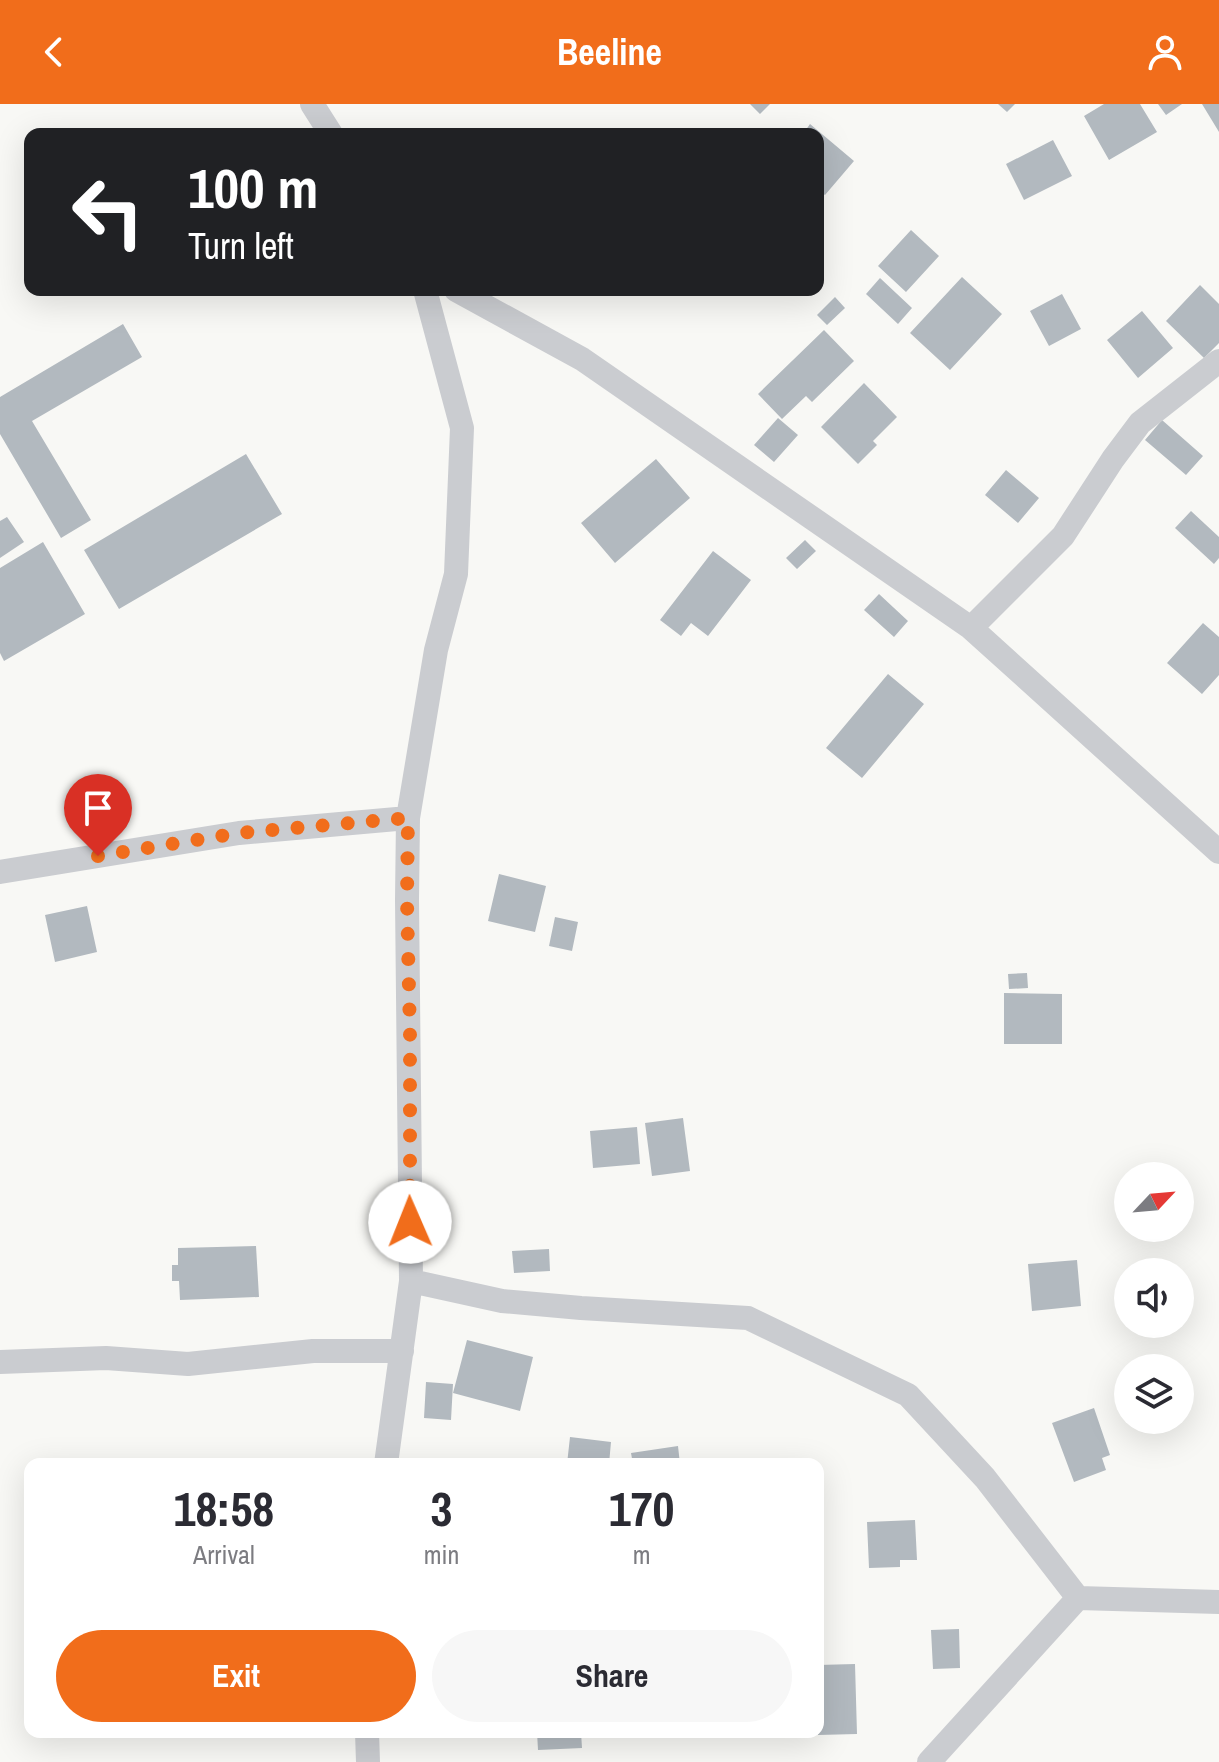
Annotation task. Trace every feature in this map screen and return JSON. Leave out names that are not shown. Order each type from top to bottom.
[{"type":"street","points":[[312,104],[327,128]]},
{"type":"street","points":[[387,1458],[411,1281],[408,818],[436,650],[456,574],[462,428],[427,296]]},
{"type":"street","points":[[467,296],[582,359],[971,628],[1219,852]]},
{"type":"street","points":[[971,628],[1063,536],[1140,423],[1219,361]]},
{"type":"street","points":[[0,872],[239,833],[408,818]]},
{"type":"street","points":[[411,1281],[502,1301],[748,1318],[908,1395],[985,1478],[1078,1598]]},
{"type":"street","points":[[0,1362],[106,1358],[188,1364],[313,1351],[402,1351]]},
{"type":"street","points":[[929,1762],[1078,1598],[1219,1602]]},
{"type":"street","points":[[367,1738],[368,1762]]},
{"type":"building","points":[[750,104],[770,104],[760,114]]},
{"type":"building","points":[[998,104],[1015,104],[1007,112]]},
{"type":"building","points":[[1104,104],[1140,104],[1157,132],[1109,160],[1084,116]]},
{"type":"building","points":[[1158,104],[1182,104],[1166,115]]},
{"type":"building","points":[[1202,104],[1219,104],[1219,132]]},
{"type":"building","points":[[824,136],[854,161],[824,194]]},
{"type":"building","points":[[1053,140],[1072,176],[1024,200],[1006,164]]},
{"type":"building","points":[[911,230],[939,256],[906,292],[878,266]]},
{"type":"building","points":[[962,277],[1002,314],[950,370],[910,333]]},
{"type":"building","points":[[880,278],[912,308],[898,324],[866,294]]},
{"type":"building","points":[[1200,285],[1219,304],[1219,343],[1204,358],[1166,321]]},
{"type":"building","points":[[1062,294],[1081,329],[1049,346],[1030,311]]},
{"type":"building","points":[[835,297],[845,308],[827,325],[817,315]]},
{"type":"building","points":[[1142,311],[1173,348],[1138,378],[1107,340]]},
{"type":"building","points":[[123,324],[142,357],[32,421],[91,520],[61,538],[0,434],[0,397]]},
{"type":"building","points":[[824,330],[854,361],[812,402],[806,396],[782,419],[758,394]]},
{"type":"building","points":[[864,383],[897,417],[873,441],[877,445],[858,464],[821,427]]},
{"type":"building","points":[[778,418],[798,435],[774,462],[754,445]]},
{"type":"building","points":[[1162,420],[1203,456],[1186,475],[1145,440]]},
{"type":"building","points":[[246,454],[282,514],[119,609],[84,550]]},
{"type":"building","points":[[656,459],[690,498],[615,563],[581,523]]},
{"type":"building","points":[[1006,470],[1039,498],[1018,523],[985,495]]},
{"type":"building","points":[[1191,511],[1219,537],[1219,558],[1214,564],[1175,528]]},
{"type":"building","points":[[7,517],[24,542],[0,558],[0,521]]},
{"type":"building","points":[[805,540],[816,551],[797,569],[786,558]]},
{"type":"building","points":[[43,542],[85,614],[4,661],[0,653],[0,568]]},
{"type":"building","points":[[713,551],[751,580],[708,636],[691,623],[681,636],[660,620]]},
{"type":"building","points":[[879,594],[908,621],[894,637],[864,610]]},
{"type":"building","points":[[1203,623],[1219,637],[1219,675],[1202,694],[1167,663]]},
{"type":"building","points":[[888,674],[924,704],[862,778],[826,748]]},
{"type":"building","points":[[499,874],[546,886],[535,932],[488,921]]},
{"type":"building","points":[[87,906],[97,952],[55,962],[45,915]]},
{"type":"building","points":[[555,917],[578,922],[572,951],[549,946]]},
{"type":"building","points":[[1027,973],[1028,988],[1009,989],[1008,974]]},
{"type":"building","points":[[1004,993],[1062,994],[1062,1044],[1004,1044]]},
{"type":"building","points":[[683,1118],[690,1171],[652,1176],[645,1123]]},
{"type":"building","points":[[637,1127],[640,1164],[593,1168],[590,1131]]},
{"type":"building","points":[[256,1246],[259,1297],[180,1300],[179,1281],[172,1281],[172,1265],[178,1265],[178,1248]]},
{"type":"building","points":[[549,1249],[550,1271],[514,1273],[512,1251]]},
{"type":"building","points":[[1077,1260],[1081,1306],[1032,1311],[1028,1264]]},
{"type":"building","points":[[467,1340],[533,1357],[520,1411],[453,1393]]},
{"type":"building","points":[[426,1382],[453,1384],[451,1420],[424,1418]]},
{"type":"building","points":[[1094,1408],[1110,1455],[1102,1458],[1106,1470],[1074,1482],[1052,1423]]},
{"type":"building","points":[[570,1437],[611,1442],[610,1458],[568,1458]]},
{"type":"building","points":[[678,1446],[679,1458],[632,1458],[631,1453]]},
{"type":"building","points":[[915,1520],[917,1560],[900,1560],[900,1567],[869,1568],[867,1522]]},
{"type":"building","points":[[959,1629],[960,1668],[933,1669],[931,1630]]},
{"type":"building","points":[[855,1664],[857,1734],[824,1735],[824,1665]]},
{"type":"building","points":[[537,1738],[581,1738],[582,1748],[538,1750]]},
{"type":"route","points":[[98,856],[239,833],[408,818],[410,1222]]}]
